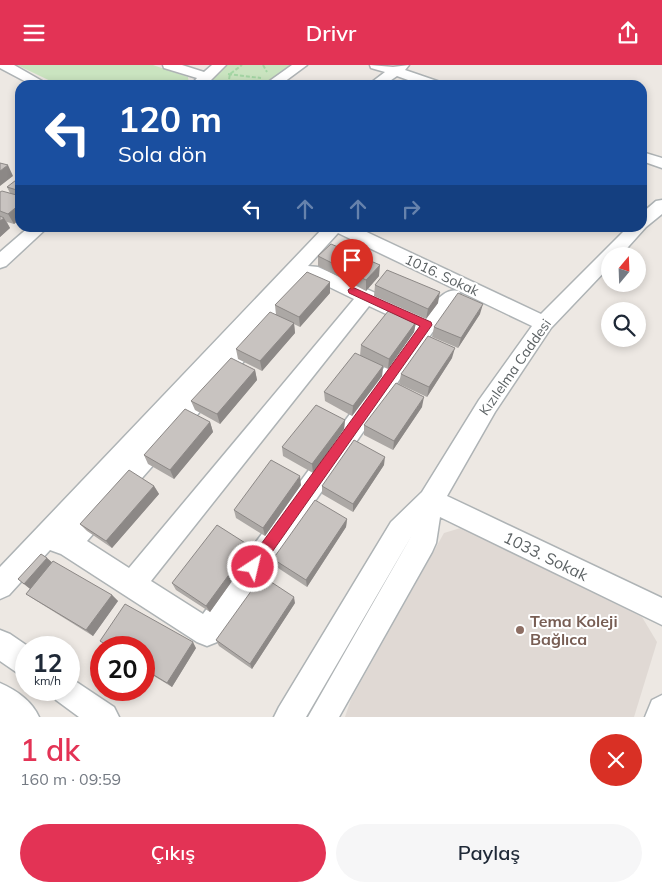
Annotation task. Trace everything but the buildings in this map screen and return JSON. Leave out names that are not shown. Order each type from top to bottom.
[{"type":"street","points":[[4,65],[32,80]]},
{"type":"street","points":[[169,65],[209,75]]},
{"type":"street","points":[[272,80],[301,65]]},
{"type":"street","points":[[376,65],[400,68],[425,80]]},
{"type":"street","points":[[382,80],[400,68]]},
{"type":"street","points":[[647,158],[662,163]]},
{"type":"street","points":[[647,218],[662,205]]},
{"type":"street","points":[[0,261],[34,232]]},
{"type":"street","points":[[57,540],[330,232]]},
{"type":"street","name":"1016. Sokak","points":[[351,232],[544,323]]},
{"type":"street","name":"Kızılelma Caddesi","points":[[295,706],[400,530],[431,500],[486,406],[544,323],[633,232]]},
{"type":"street","points":[[0,586],[57,540],[312,271],[427,325]]},
{"type":"street","points":[[57,540],[132,584],[207,632],[427,325],[452,296]]},
{"type":"street","points":[[132,584],[366,297]]},
{"type":"street","name":"Kızılelma Caddesi","points":[[323,717],[423,543],[431,500]]},
{"type":"street","name":"1033. Sokak","points":[[431,500],[662,612]]},
{"type":"street","points":[[0,644],[15,654]]},
{"type":"street","points":[[0,698],[24,717]]},
{"type":"street","points":[[80,700],[104,717]]},
{"type":"street","points":[[275,717],[295,706]]},
{"type":"street","points":[[660,717],[662,710]]},
{"type":"path","points":[[209,75],[251,80]]},
{"type":"shaded area","name":"Tema Koleji Bağlıca","points":[[464,527],[642,617],[657,642],[634,717],[345,717],[351,699],[444,533]]},
{"type":"green space","points":[[17,65],[153,65],[188,77],[188,80],[48,80]]},
{"type":"green space","points":[[227,65],[296,65],[273,80],[212,80]]},
{"type":"place","name":"Tema Koleji Bağlıca","points":[[520,630]]},
{"type":"route","points":[[253,567],[427,325],[352,290]]}]
